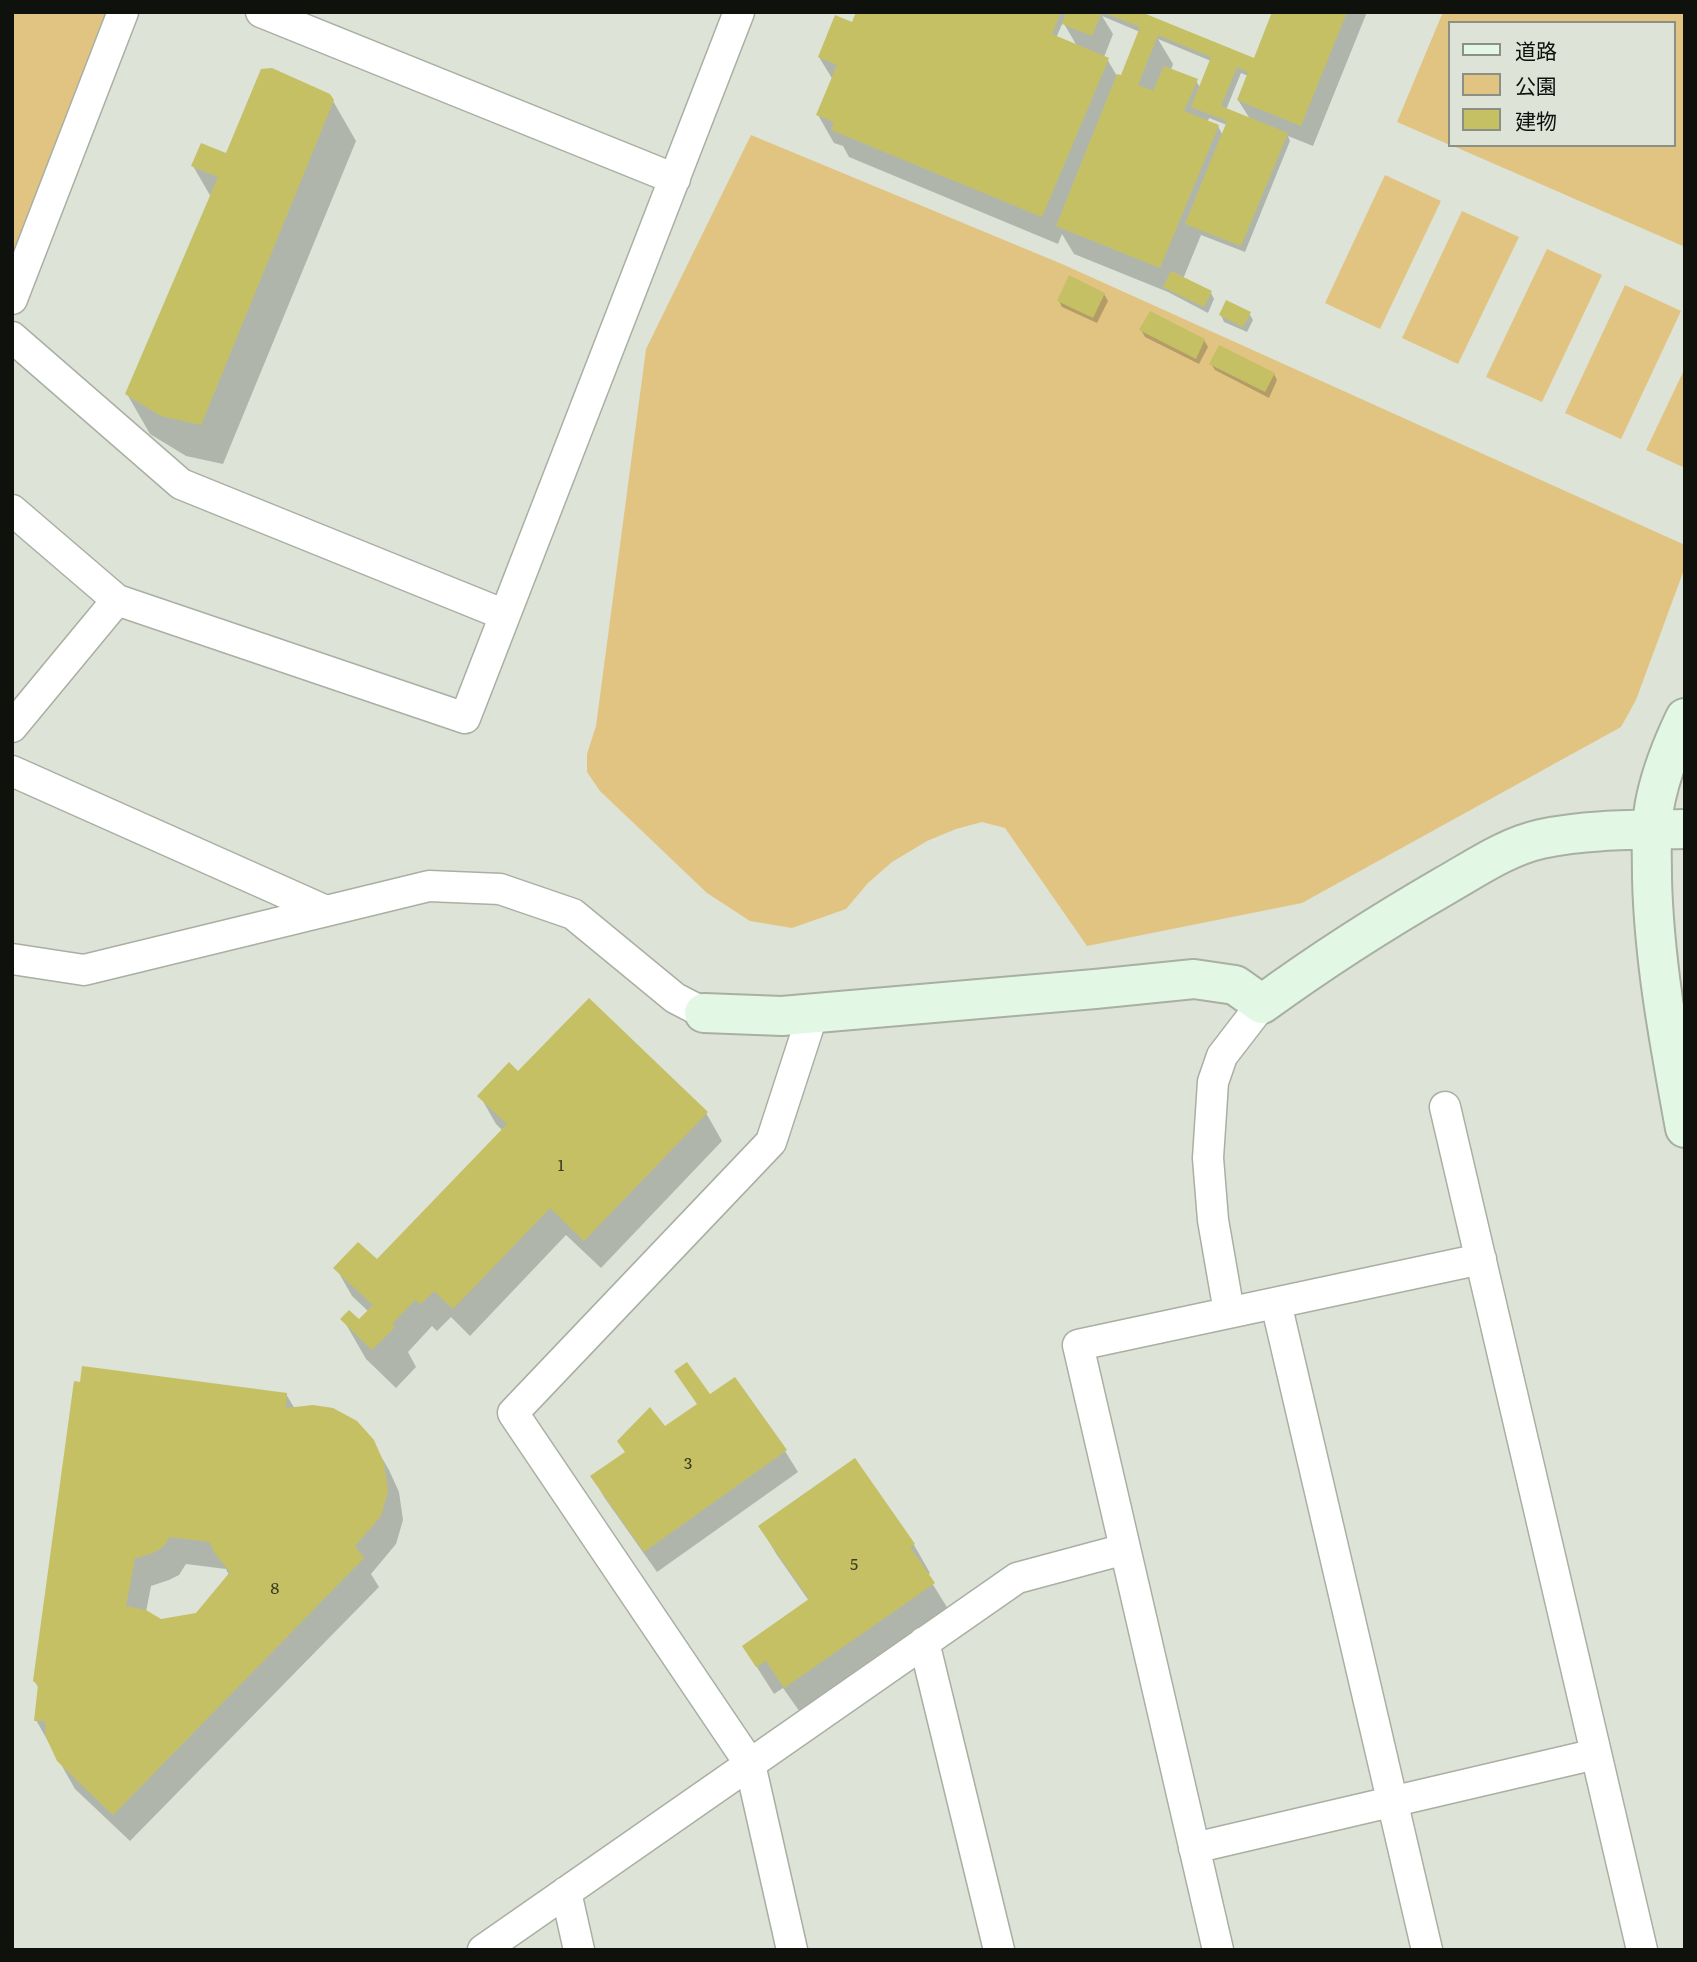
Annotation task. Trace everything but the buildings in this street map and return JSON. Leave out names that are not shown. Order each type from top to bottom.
[{"type":"street","points":[[12,299],[123,12]]},
{"type":"street","points":[[261,12],[675,179]]},
{"type":"street","points":[[12,510],[117,600],[465,718],[740,12]]},
{"type":"street","points":[[12,337],[181,484],[505,615]]},
{"type":"street","points":[[12,727],[117,600]]},
{"type":"street","points":[[1685,718],[1666,762],[1656,798],[1668,830],[1653,901],[1660,983],[1685,1128]]},
{"type":"street","points":[[12,771],[326,911]]},
{"type":"street","points":[[1229,1312],[1213,1220],[1208,1158],[1213,1082],[1222,1056],[1262,1004],[1337,951],[1508,849],[1540,839],[1566,835],[1668,830]]},
{"type":"street","points":[[12,959],[84,970],[429,886],[500,889],[573,914],[675,998],[704,1013],[782,1016],[1194,979],[1235,985],[1262,1004]]},
{"type":"street","points":[[792,1950],[750,1764],[513,1413],[771,1142],[813,1013]]},
{"type":"street","points":[[1445,1107],[1642,1950]]},
{"type":"street","points":[[1218,1950],[1078,1345],[1480,1259]]},
{"type":"street","points":[[1276,1303],[1427,1950]]},
{"type":"street","points":[[483,1950],[1017,1578],[1125,1549]]},
{"type":"street","points":[[924,1642],[999,1950]]},
{"type":"street","points":[[1195,1848],[1596,1754]]},
{"type":"street","points":[[566,1892],[579,1950]]},
{"type":"green space","points":[[12,12],[110,12],[12,258]]},
{"type":"green space","points":[[1443,12],[1685,12],[1685,247],[1456,147],[1676,147],[1676,21],[1448,21],[1448,144],[1397,122]]},
{"type":"green space","points":[[751,135],[1062,264],[1685,545],[1685,567],[1636,700],[1621,727],[1302,903],[1087,946],[1005,828],[982,822],[927,841],[892,862],[868,883],[846,909],[792,928],[750,921],[707,893],[600,791],[587,772],[587,754],[596,726],[646,349]]},
{"type":"green space","points":[[1385,175],[1441,201],[1380,329],[1325,303]]},
{"type":"green space","points":[[1462,211],[1519,237],[1458,364],[1402,338]]},
{"type":"green space","points":[[1547,249],[1602,275],[1542,402],[1486,377]]},
{"type":"green space","points":[[1625,285],[1681,311],[1621,439],[1565,413]]},
{"type":"green space","points":[[1685,368],[1685,468],[1646,450]]}]
